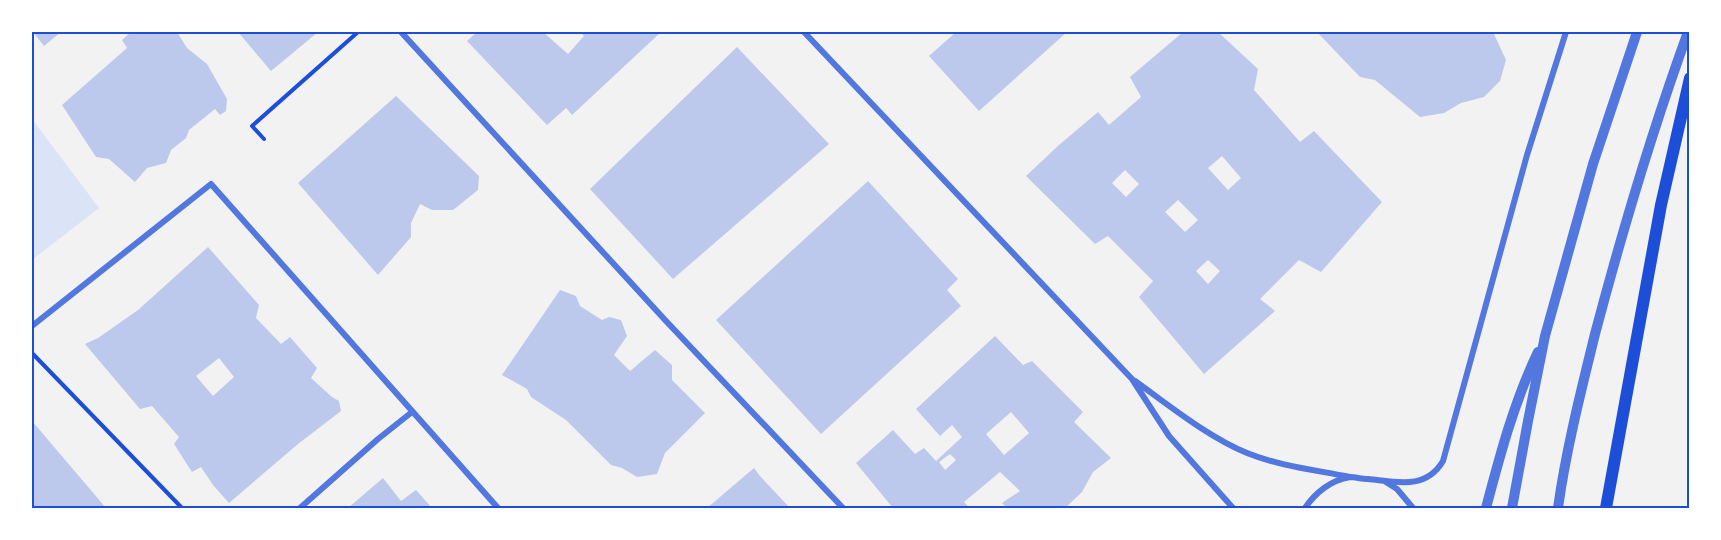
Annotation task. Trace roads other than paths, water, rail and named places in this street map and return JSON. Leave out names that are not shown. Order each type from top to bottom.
[{"type":"main road","points":[[1606,508],[1661,204],[1689,78]]},
{"type":"street","points":[[401,32],[666,321],[843,508]]},
{"type":"street","points":[[804,32],[1132,379],[1169,436],[1233,508]]},
{"type":"street","points":[[1132,379],[1235,448],[1263,458],[1350,477],[1416,482],[1427,479],[1440,466],[1446,452],[1527,154],[1566,32]]},
{"type":"street","points":[[1512,508],[1545,336],[1593,164],[1637,32]]},
{"type":"street","points":[[1558,508],[1581,391],[1608,283],[1651,138],[1688,32]]},
{"type":"street","points":[[32,326],[212,184],[498,508]]},
{"type":"street","points":[[1486,508],[1514,410],[1545,336]]},
{"type":"street","points":[[300,508],[412,412]]},
{"type":"street","points":[[1305,508],[1322,489],[1350,477]]},
{"type":"street","points":[[1384,481],[1397,489],[1413,508]]}]
